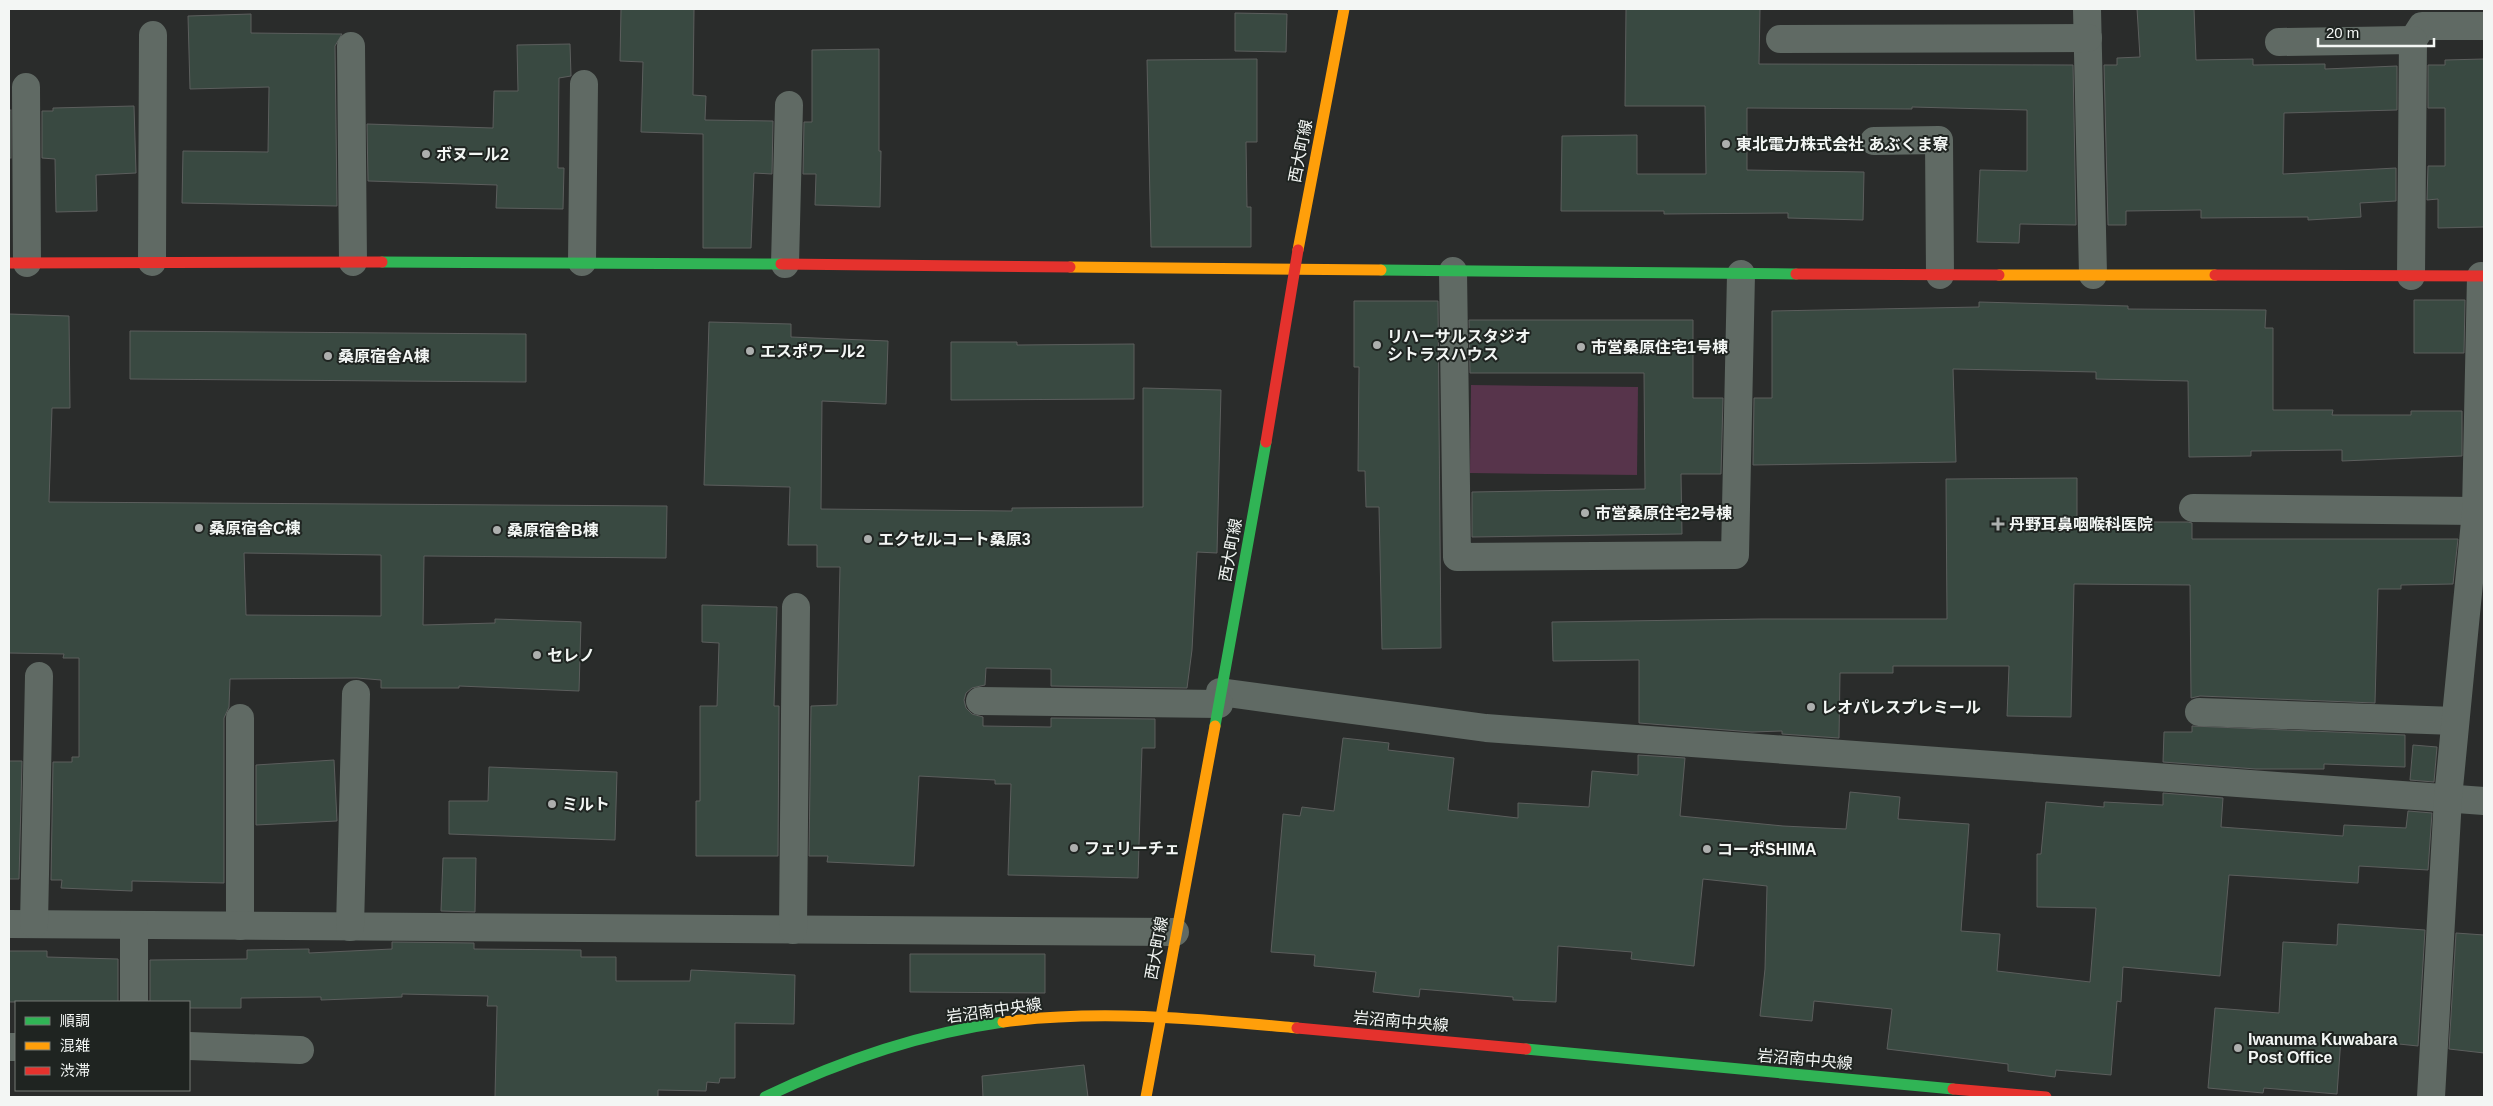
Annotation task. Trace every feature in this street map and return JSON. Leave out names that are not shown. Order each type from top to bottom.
[{"type":"street","name":"西大町線","points":[[1146,1097],[1249,540],[1295,269],[1344,9]]},
{"type":"street","points":[[2087,9],[2093,275]]},
{"type":"street","points":[[2411,276],[2413,40],[2422,26],[2484,26]]},
{"type":"street","points":[[152,262],[153,36]]},
{"type":"street","points":[[1780,38],[2088,38]]},
{"type":"street","points":[[2279,42],[2413,40]]},
{"type":"street","points":[[351,46],[353,262]]},
{"type":"street","points":[[582,262],[584,84]]},
{"type":"street","points":[[26,87],[18,263],[582,262],[1741,274],[2482,276],[2476,511],[2448,798],[2431,1097]]},
{"type":"street","points":[[785,264],[789,105]]},
{"type":"street","points":[[1874,141],[1938,140],[1940,275]]},
{"type":"street","points":[[1453,271],[1457,557],[1735,555],[1741,274]]},
{"type":"street","points":[[2193,508],[2476,511]]},
{"type":"street","points":[[793,930],[796,607]]},
{"type":"street","points":[[39,676],[21,924],[1175,932]]},
{"type":"street","points":[[350,927],[356,694]]},
{"type":"street","points":[[980,701],[1220,698],[1486,728],[2484,801]]},
{"type":"street","points":[[2199,712],[2456,721]]},
{"type":"street","points":[[240,718],[240,926]]},
{"type":"street","points":[[134,925],[134,1001]]},
{"type":"street","name":"岩沼南中央線","points":[[765,1097],[868,1054],[954,1030],[1064,1016],[1160,1016],[2046,1097]]},
{"type":"street","points":[[190,1046],[300,1050]]},
{"type":"shaded area","points":[[1471,385],[1638,387],[1637,475],[1470,473]]},
{"type":"building","points":[[621,9],[694,9],[693,95],[706,96],[705,120],[773,121],[772,174],[754,173],[751,248],[703,248],[703,134],[641,132],[643,62],[620,61]]},
{"type":"building","points":[[1626,9],[1760,9],[1759,64],[2073,65],[2076,225],[2020,224],[2019,243],[1977,242],[1980,170],[2027,171],[2027,110],[1912,107],[1912,109],[1747,108],[1747,170],[1864,172],[1863,220],[1788,218],[1788,213],[1664,214],[1664,211],[1561,211],[1562,136],[1637,135],[1637,174],[1706,174],[1705,106],[1625,106]]},
{"type":"building","points":[[2137,9],[2194,9],[2196,60],[2253,59],[2253,65],[2325,64],[2325,69],[2397,66],[2397,110],[2284,113],[2283,174],[2396,168],[2396,201],[2360,203],[2361,217],[2308,220],[2308,217],[2201,218],[2201,210],[2126,211],[2126,225],[2108,225],[2104,65],[2117,65],[2117,58],[2140,57]]},
{"type":"building","points":[[1235,13],[1287,14],[1286,52],[1235,51]]},
{"type":"building","points":[[251,14],[251,33],[342,34],[335,46],[337,206],[182,203],[183,151],[268,152],[269,87],[190,89],[188,16]]},
{"type":"building","points":[[570,44],[571,76],[559,78],[558,168],[564,168],[563,209],[496,208],[497,185],[368,181],[367,124],[493,128],[494,91],[518,91],[517,45]]},
{"type":"building","points":[[879,49],[880,207],[815,205],[816,174],[803,174],[804,122],[812,122],[812,50]]},
{"type":"building","points":[[1257,59],[1257,142],[1246,142],[1247,207],[1251,207],[1251,247],[1151,247],[1147,60]]},
{"type":"building","points":[[2484,59],[2484,227],[2438,228],[2438,199],[2427,200],[2428,166],[2445,166],[2445,108],[2428,108],[2428,65],[2445,65],[2445,60]]},
{"type":"building","points":[[134,106],[136,173],[96,175],[97,211],[56,212],[55,159],[42,158],[42,111],[53,111],[53,108]]},
{"type":"building","points":[[9,110],[11,110],[11,158],[9,158]]},
{"type":"building","points":[[2414,300],[2465,300],[2464,353],[2414,353]]},
{"type":"building","points":[[1354,301],[1438,301],[1441,648],[1382,649],[1379,507],[1366,507],[1365,471],[1358,471],[1359,367],[1354,367]]},
{"type":"building","points":[[1979,302],[2128,306],[2128,309],[2266,310],[2265,328],[2273,328],[2273,410],[2333,410],[2332,415],[2411,415],[2411,411],[2462,411],[2462,456],[2342,461],[2342,450],[2251,451],[2251,456],[2189,457],[2188,381],[2096,379],[2096,372],[1953,369],[1956,462],[1753,465],[1754,398],[1772,398],[1772,311],[1979,307]]},
{"type":"building","points":[[9,314],[69,316],[70,408],[52,408],[49,502],[667,506],[666,558],[424,556],[423,625],[495,623],[495,619],[581,622],[579,691],[459,686],[459,688],[381,688],[381,680],[357,678],[230,679],[229,707],[224,718],[224,883],[132,881],[132,891],[61,888],[62,880],[51,880],[53,762],[72,762],[72,757],[79,757],[79,658],[63,658],[64,654],[9,653]],"holes":[[[244,553],[381,555],[381,616],[246,615]]]},
{"type":"building","points":[[1469,320],[1693,320],[1693,398],[1723,398],[1721,474],[1681,474],[1682,534],[1472,537],[1472,492],[1645,489],[1644,373],[1470,373]]},
{"type":"building","points":[[709,322],[791,324],[791,337],[888,341],[886,404],[822,401],[821,509],[1012,511],[1012,508],[1143,507],[1143,388],[1221,390],[1217,553],[1197,552],[1192,650],[1187,688],[1051,686],[1051,669],[986,668],[985,685],[972,688],[966,693],[964,700],[966,708],[972,714],[983,717],[983,726],[1051,727],[1051,718],[1155,719],[1155,748],[1142,748],[1138,878],[1008,875],[1011,784],[995,784],[995,780],[919,776],[914,866],[827,862],[828,856],[809,856],[811,706],[837,705],[840,567],[817,567],[817,545],[788,545],[790,487],[704,485]]},
{"type":"building","name":"桑原宿舎A棟","points":[[130,331],[526,334],[526,382],[130,379]]},
{"type":"building","points":[[951,342],[1017,342],[1017,345],[1134,344],[1134,399],[951,400]]},
{"type":"building","points":[[2077,478],[2077,522],[2188,522],[2192,523],[2192,539],[2458,539],[2453,584],[2401,585],[2401,589],[2378,589],[2375,703],[2200,696],[2191,698],[2190,585],[2074,584],[2071,717],[2007,716],[2009,666],[1893,666],[1893,673],[1840,673],[1839,738],[1782,734],[1782,731],[1752,732],[1639,723],[1639,660],[1553,661],[1552,622],[1947,619],[1946,479]]},
{"type":"building","points":[[702,605],[777,607],[774,706],[779,706],[778,856],[696,856],[696,801],[700,801],[700,706],[717,706],[719,643],[702,642]]},
{"type":"building","points":[[2192,726],[2405,735],[2405,767],[2324,764],[2324,769],[2256,769],[2163,762],[2164,732],[2192,732]]},
{"type":"building","points":[[1343,738],[1389,743],[1388,750],[1454,758],[1448,810],[1518,818],[1518,803],[1589,807],[1592,771],[1638,775],[1638,755],[1685,758],[1680,816],[1783,826],[1846,829],[1850,792],[1900,797],[1898,819],[1969,824],[1961,931],[2000,934],[1997,971],[2090,982],[2096,908],[2037,907],[2037,854],[2041,854],[2046,802],[2104,807],[2104,802],[2163,805],[2163,793],[2223,798],[2221,827],[2343,836],[2344,825],[2406,828],[2408,811],[2432,813],[2428,870],[2359,866],[2358,883],[2229,875],[2220,976],[2123,967],[2121,1002],[2117,1001],[2111,1075],[2056,1070],[2055,1077],[2008,1071],[2008,1064],[1887,1049],[1892,1009],[1814,1001],[1812,1021],[1760,1016],[1765,969],[1767,886],[1703,879],[1694,966],[1631,959],[1632,952],[1558,946],[1556,1002],[1513,1000],[1513,997],[1420,989],[1419,997],[1373,992],[1376,972],[1314,966],[1315,955],[1271,952],[1283,814],[1300,816],[1302,807],[1334,811]]},
{"type":"building","points":[[2413,745],[2437,747],[2434,782],[2410,780]]},
{"type":"building","points":[[334,760],[337,821],[256,825],[256,765]]},
{"type":"building","points":[[9,761],[22,761],[19,879],[9,879]]},
{"type":"building","name":"ミルト","points":[[489,767],[617,772],[615,840],[449,834],[449,801],[488,801]]},
{"type":"building","points":[[443,858],[476,858],[475,912],[441,911]]},
{"type":"building","points":[[2338,924],[2425,930],[2418,1046],[2341,1038],[2337,1094],[2264,1088],[2263,1093],[2208,1088],[2215,1008],[2279,1013],[2283,942],[2337,945]]},
{"type":"building","points":[[2456,933],[2484,935],[2484,1053],[2449,1049]]},
{"type":"building","points":[[392,942],[474,943],[474,949],[581,950],[581,957],[616,957],[616,981],[690,981],[691,970],[795,975],[794,1024],[735,1023],[735,1078],[720,1078],[719,1083],[707,1082],[706,1091],[658,1090],[658,1097],[495,1097],[497,1006],[487,1006],[488,996],[402,994],[402,997],[321,1000],[321,997],[241,998],[241,1008],[190,1008],[190,1001],[150,1001],[150,960],[247,959],[247,950],[309,949],[309,953],[392,949]]},
{"type":"building","points":[[9,951],[47,951],[47,957],[118,959],[118,1001],[9,1002]]},
{"type":"building","points":[[910,954],[1045,954],[1045,993],[910,992]]},
{"type":"building","points":[[1084,1065],[1088,1097],[983,1097],[982,1076]]},
{"type":"traffic: fast","points":[[382,262],[781,264]]},
{"type":"traffic: fast","points":[[1381,270],[1796,274]]},
{"type":"traffic: fast","points":[[1215,726],[1266,442]]},
{"type":"traffic: fast","points":[[765,1097],[822,1072],[881,1050],[941,1034],[1003,1022]]},
{"type":"traffic: fast","points":[[1526,1049],[1953,1089]]},
{"type":"traffic: slow","points":[[1298,250],[1344,9]]},
{"type":"traffic: slow","points":[[1070,267],[1381,270]]},
{"type":"traffic: slow","points":[[1999,275],[2215,275]]},
{"type":"traffic: slow","points":[[1146,1097],[1215,726]]},
{"type":"traffic: slow","points":[[1003,1022],[1076,1016],[1113,1016],[1187,1019],[1297,1028]]},
{"type":"traffic: jam","points":[[1266,442],[1298,250]]},
{"type":"traffic: jam","points":[[9,263],[382,262]]},
{"type":"traffic: jam","points":[[781,264],[1070,267]]},
{"type":"traffic: jam","points":[[1796,274],[1999,275]]},
{"type":"traffic: jam","points":[[2215,275],[2484,276]]},
{"type":"traffic: jam","points":[[1297,1028],[1526,1049]]},
{"type":"traffic: jam","points":[[1953,1089],[2046,1097]]},
{"type":"place","name":"東北電力株式会社 あぶくま寮","points":[[1726,144]]},
{"type":"place","name":"ボヌール2","points":[[426,154]]},
{"type":"place","name":"リハーサルスタジオ シトラスハウス","points":[[1377,345]]},
{"type":"place","name":"市営桑原住宅1号棟","points":[[1581,347]]},
{"type":"place","name":"エスポワール2","points":[[750,351]]},
{"type":"place","name":"桑原宿舎A棟","points":[[328,356]]},
{"type":"place","name":"市営桑原住宅2号棟","points":[[1585,513]]},
{"type":"place","name":"丹野耳鼻咽喉科医院","points":[[1998,524]]},
{"type":"place","name":"桑原宿舎C棟","points":[[199,528]]},
{"type":"place","name":"桑原宿舎B棟","points":[[497,530]]},
{"type":"place","name":"エクセルコート桑原3","points":[[868,539]]},
{"type":"place","name":"セレノ","points":[[537,655]]},
{"type":"place","name":"レオパレスプレミール","points":[[1811,707]]},
{"type":"place","name":"ミルト","points":[[552,804]]},
{"type":"place","name":"フェリーチェ","points":[[1074,848]]},
{"type":"place","name":"コーポSHIMA","points":[[1707,849]]},
{"type":"place","name":"Iwanuma Kuwabara Post Office","points":[[2238,1048]]}]
